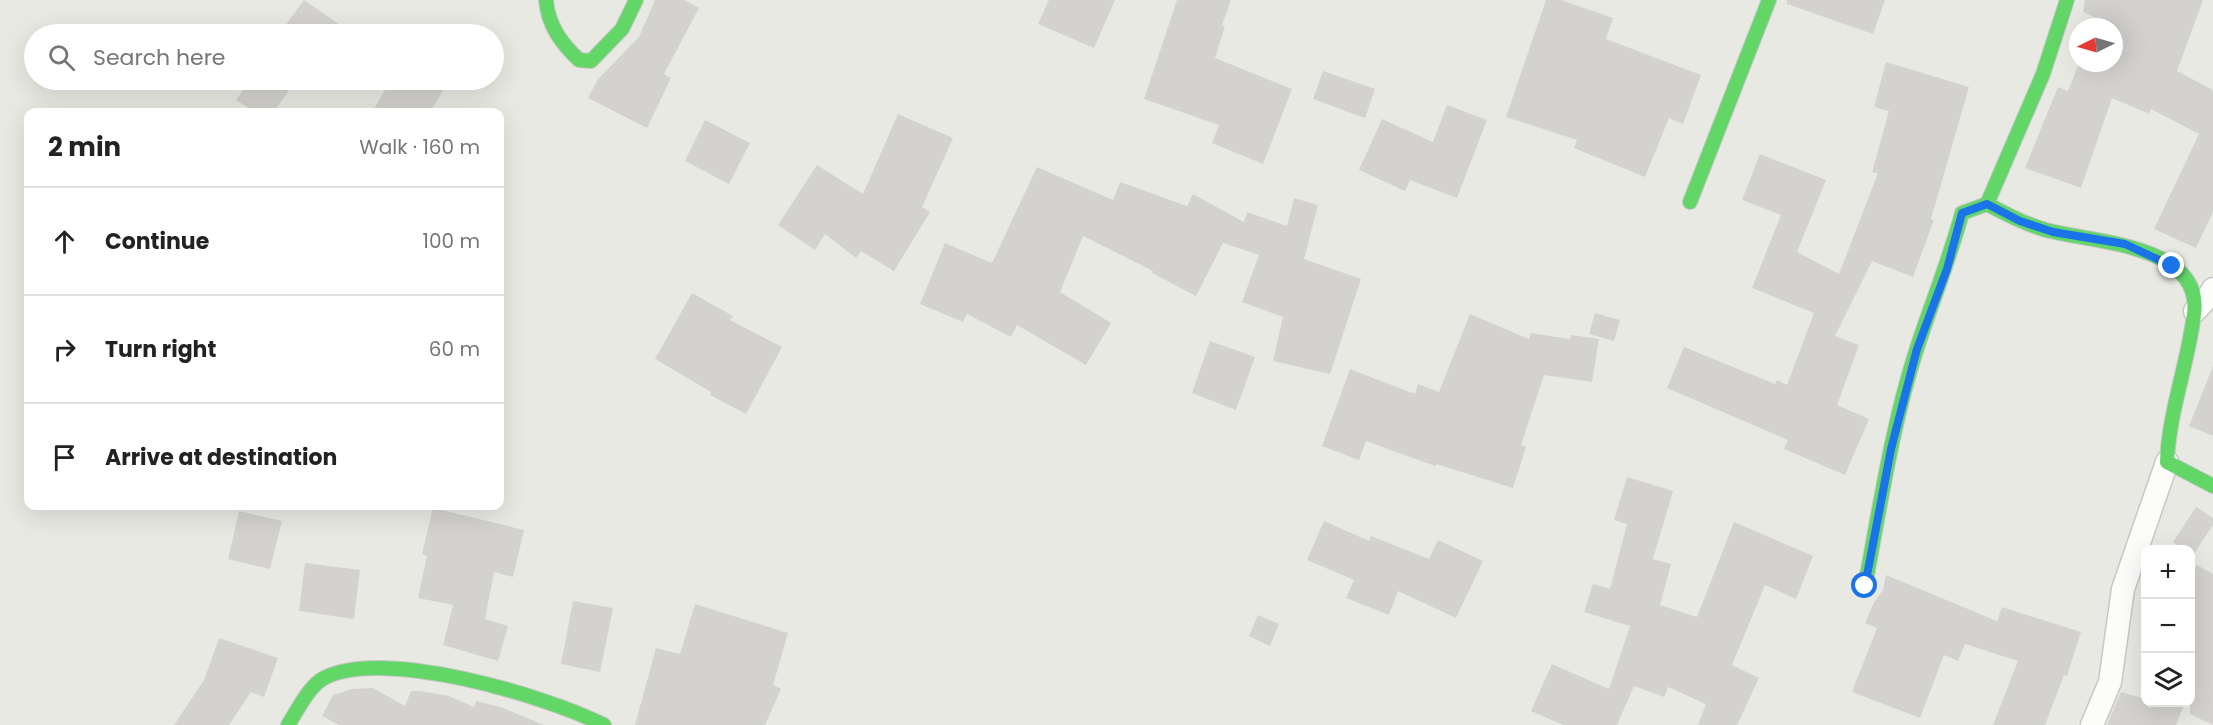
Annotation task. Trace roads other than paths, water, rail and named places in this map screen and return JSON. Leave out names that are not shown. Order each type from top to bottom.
[{"type":"street","points":[[546,0],[546,9],[557,38],[579,60],[591,61],[622,29],[636,0]]},
{"type":"street","points":[[1690,202],[1769,0]]},
{"type":"street","points":[[1865,586],[1891,449],[1917,349],[1947,269],[1962,213],[1987,204],[2043,74],[2067,0]]},
{"type":"street","points":[[1987,204],[2020,221],[2053,232],[2125,244],[2172,266],[2186,278],[2192,291],[2195,311],[2168,434],[2167,462],[2123,589],[2110,682],[2092,725]]},
{"type":"street","points":[[2195,311],[2213,289]]},
{"type":"street","points":[[2167,462],[2213,486]]},
{"type":"street","points":[[288,725],[323,678],[348,671],[389,669],[479,683],[588,715],[604,725]]}]
